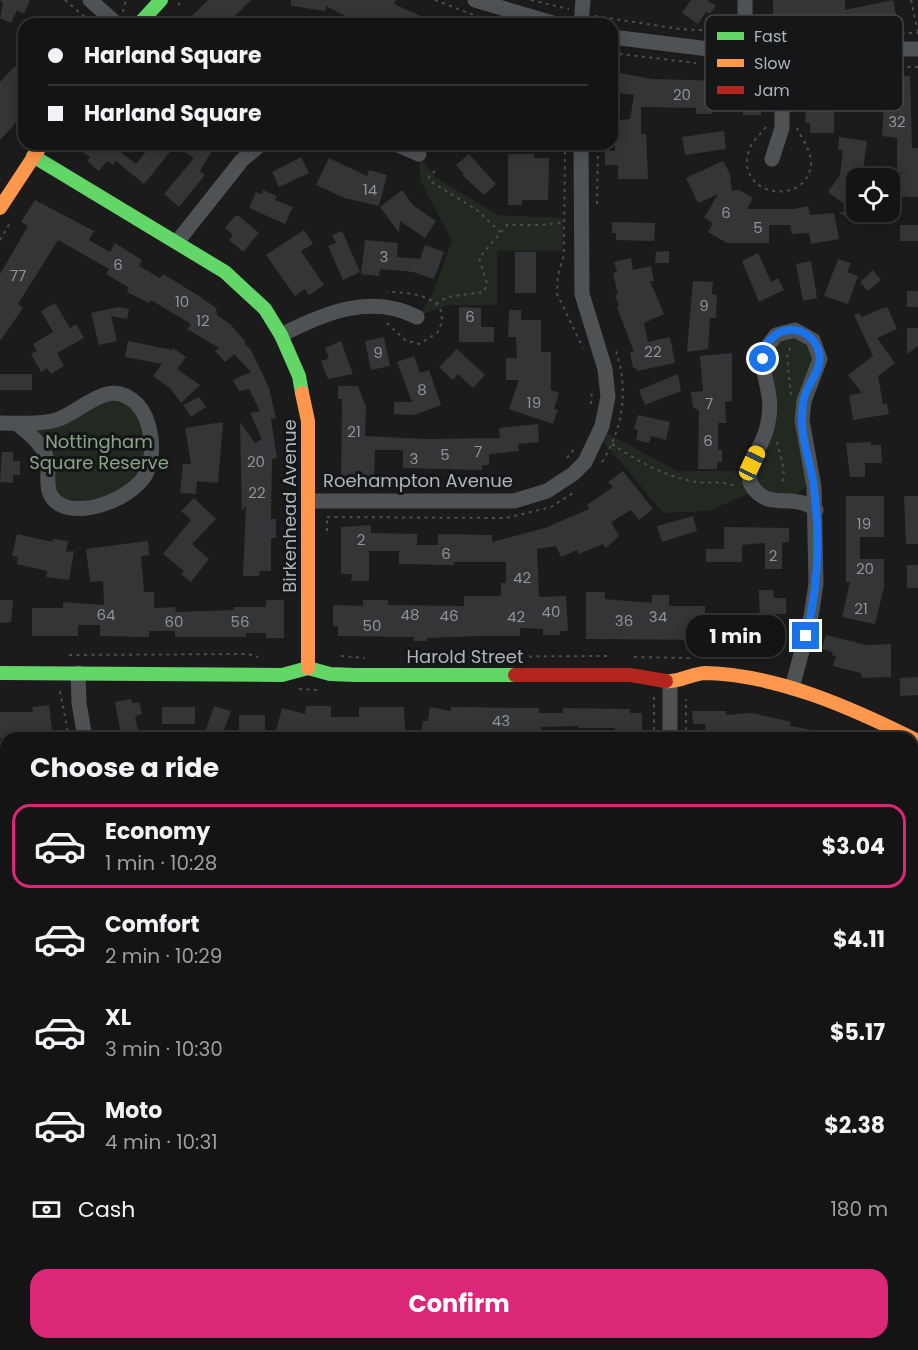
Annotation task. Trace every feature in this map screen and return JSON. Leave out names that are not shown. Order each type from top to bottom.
[{"type":"street","points":[[90,0],[120,18]]},
{"type":"street","points":[[144,18],[161,0]]},
{"type":"street","points":[[475,0],[536,18]]},
{"type":"street","points":[[583,0],[585,18]]},
{"type":"street","points":[[745,0],[745,15]]},
{"type":"street","points":[[618,38],[705,49]]},
{"type":"street","points":[[772,159],[782,128],[782,111]]},
{"type":"street","points":[[0,208],[38,150]]},
{"type":"street","points":[[177,242],[242,160],[254,150]]},
{"type":"street","points":[[410,150],[419,154]]},
{"type":"street","name":"Roehampton Avenue","points":[[310,501],[514,501],[547,491],[573,474],[585,462],[602,426],[608,397],[605,369],[589,324],[582,294],[582,150]]},
{"type":"street","name":"Birkenhead Avenue","points":[[33,156],[177,242],[238,282],[265,309],[281,335],[296,365],[306,407],[310,501],[308,668]]},
{"type":"street","points":[[281,335],[330,314],[364,305],[394,307],[417,317]]},
{"type":"street","points":[[792,688],[814,601],[816,510],[813,480],[803,437],[802,411],[806,393],[820,359],[813,340],[799,330],[783,331],[776,335],[762,354],[770,396],[765,433],[749,468],[750,482],[764,497],[802,491],[813,480]]},
{"type":"street","points":[[0,423],[58,419],[98,395],[116,394],[137,405],[146,420],[151,445],[150,464],[142,479],[121,496],[93,507],[69,507],[54,501],[50,494],[43,451],[34,437],[16,423]]},
{"type":"street","points":[[785,494],[816,510]]},
{"type":"street","name":"Harold Street","points":[[0,673],[282,675],[308,668],[330,674],[355,675],[630,675],[670,682],[704,673],[792,688],[845,705],[901,732]]},
{"type":"street","points":[[78,673],[79,703],[84,732]]},
{"type":"street","points":[[670,682],[670,732]]},
{"type":"street","points":[[879,732],[884,723]]},
{"type":"path","points":[[65,0],[86,18]]},
{"type":"path","points":[[120,18],[126,0]]},
{"type":"path","points":[[435,0],[482,18]]},
{"type":"path","points":[[531,0],[567,9]]},
{"type":"path","points":[[903,33],[918,33],[911,0]]},
{"type":"path","points":[[618,23],[705,30]]},
{"type":"path","points":[[903,67],[918,67]]},
{"type":"path","points":[[565,150],[564,255],[557,282],[557,294],[586,355]]},
{"type":"path","points":[[597,208],[598,150]]},
{"type":"path","points":[[435,171],[429,176],[429,181],[477,210],[500,232]]},
{"type":"path","points":[[436,304],[447,297],[484,292],[487,283],[479,258],[500,232],[512,223],[542,225],[564,222]]},
{"type":"path","points":[[791,401],[787,357],[799,330]]},
{"type":"path","points":[[597,469],[612,444],[620,421],[624,390],[620,363],[612,341]]},
{"type":"path","points":[[590,410],[591,385]]},
{"type":"path","points":[[765,433],[776,441],[782,454],[785,494]]},
{"type":"path","points":[[563,462],[578,443]]},
{"type":"path","points":[[612,444],[658,471],[690,481],[730,483],[741,491]]},
{"type":"path","points":[[327,484],[484,486]]},
{"type":"path","points":[[327,517],[506,518],[551,507],[581,486]]},
{"type":"path","points":[[66,656],[248,654],[263,659]]},
{"type":"path","points":[[60,688],[68,732]]},
{"type":"path","points":[[686,732],[686,699],[691,695]]},
{"type":"path","points":[[654,700],[654,732]]},
{"type":"green space","points":[[419,154],[435,177],[498,215],[563,218],[563,251],[497,251],[497,305],[447,305],[417,317],[432,295],[452,241],[420,180]]},
{"type":"green space","points":[[783,331],[816,346],[806,393],[813,480],[793,497],[755,491],[708,511],[663,513],[599,436],[601,430],[677,471],[749,471],[765,433],[763,359]]},
{"type":"green space","name":"Nottingham Square Reserve","points":[[107,394],[142,412],[147,473],[101,504],[54,501],[47,465],[16,423],[49,421]]},
{"type":"building","points":[[0,0],[30,0],[24,14],[17,10],[11,23],[0,18],[3,4]]},
{"type":"building","points":[[208,0],[251,0],[233,18],[190,18]]},
{"type":"building","points":[[291,0],[396,0],[394,4],[425,18],[349,18],[326,6],[325,11],[291,6]]},
{"type":"building","points":[[691,0],[707,0],[716,6],[710,14],[706,12],[698,24],[682,13]]},
{"type":"building","points":[[773,0],[845,0],[845,10],[893,0],[896,15],[773,15]]},
{"type":"building","points":[[15,66],[18,69],[18,120],[0,140],[0,82]]},
{"type":"building","points":[[618,73],[652,79],[705,80],[705,111],[712,111],[712,114],[696,114],[696,108],[641,107],[641,134],[646,134],[648,179],[618,179],[618,165],[605,165],[605,150],[618,150],[620,120],[630,119],[634,95],[618,93]]},
{"type":"building","points":[[903,76],[910,76],[912,148],[918,148],[918,197],[901,197],[901,172],[900,168],[897,168],[897,138],[882,136],[884,111],[903,111]]},
{"type":"building","points":[[743,111],[761,111],[761,115],[743,115]]},
{"type":"building","points":[[806,111],[834,111],[834,133],[810,133],[810,123],[805,123]]},
{"type":"building","points":[[724,131],[726,149],[685,155],[682,137]]},
{"type":"building","points":[[839,137],[867,141],[863,168],[846,168],[846,205],[828,192],[840,175],[843,150],[838,150]]},
{"type":"building","points":[[118,150],[136,164],[147,150],[172,150],[144,184],[116,161],[113,165],[107,161],[99,171],[87,161],[90,157],[81,151]]},
{"type":"building","points":[[181,150],[212,150],[200,171],[205,175],[179,207],[164,194],[194,158]]},
{"type":"building","points":[[469,154],[496,184],[484,195],[462,175],[464,174],[456,165]]},
{"type":"building","points":[[508,154],[534,154],[534,158],[549,158],[548,200],[522,200],[522,205],[508,205]]},
{"type":"building","points":[[301,157],[309,173],[279,187],[272,172]]},
{"type":"building","points":[[329,158],[367,176],[369,170],[387,175],[379,206],[345,198],[316,185]]},
{"type":"building","points":[[723,161],[730,174],[732,191],[739,190],[753,198],[747,209],[794,209],[808,206],[810,215],[834,213],[839,239],[811,244],[809,233],[792,234],[790,225],[769,225],[769,243],[727,243],[708,232],[713,223],[704,218],[718,194],[698,203],[686,178]]},
{"type":"building","points":[[263,190],[277,196],[275,200],[293,207],[285,224],[249,208],[256,192],[262,194]]},
{"type":"building","points":[[402,190],[413,205],[436,221],[425,238],[400,221],[399,233],[380,207]]},
{"type":"building","points":[[35,200],[94,231],[89,240],[110,252],[115,243],[142,260],[139,266],[160,278],[163,274],[199,296],[216,308],[217,315],[230,324],[246,342],[244,343],[251,350],[269,388],[276,418],[271,419],[277,458],[272,459],[271,519],[276,519],[276,538],[271,538],[271,571],[260,571],[259,576],[243,576],[246,506],[242,510],[240,422],[255,443],[262,439],[250,413],[260,411],[249,389],[239,391],[233,380],[251,372],[234,354],[225,362],[215,351],[219,348],[187,329],[191,324],[151,300],[149,303],[127,292],[128,287],[106,274],[109,269],[58,240],[18,304],[23,308],[0,341],[0,274],[28,226],[21,222]]},
{"type":"building","points":[[235,216],[239,216],[259,233],[243,252],[229,240],[233,235],[225,228]]},
{"type":"building","points":[[612,222],[655,223],[654,241],[616,240],[616,233],[612,233]]},
{"type":"building","points":[[900,225],[918,225],[918,241],[900,241]]},
{"type":"building","points":[[304,230],[313,244],[301,251],[324,285],[309,295],[305,289],[295,296],[266,255]]},
{"type":"building","points":[[342,231],[360,272],[343,280],[328,246],[336,243],[332,235]]},
{"type":"building","points":[[365,240],[398,243],[397,257],[420,259],[425,245],[444,252],[434,279],[413,272],[380,269],[379,276],[361,274]]},
{"type":"building","points":[[669,251],[669,263],[655,263],[656,252]]},
{"type":"building","points":[[515,252],[536,252],[536,293],[515,293]]},
{"type":"building","points":[[758,253],[771,282],[778,278],[784,290],[759,302],[742,261]]},
{"type":"building","points":[[631,258],[633,270],[651,266],[654,281],[650,281],[664,314],[644,323],[648,342],[670,337],[675,363],[637,371],[633,368],[630,352],[634,352],[617,307],[619,306],[615,295],[618,294],[613,273],[617,272],[614,262]]},
{"type":"building","points":[[838,259],[851,263],[847,272],[858,276],[848,304],[824,296]]},
{"type":"building","points":[[811,261],[817,298],[803,301],[796,264]]},
{"type":"building","points":[[873,270],[881,280],[868,291],[860,282]]},
{"type":"building","points":[[693,281],[713,282],[712,294],[717,295],[716,318],[710,318],[708,349],[687,352]]},
{"type":"building","points":[[907,291],[918,291],[918,307],[907,307]]},
{"type":"building","points":[[55,303],[70,328],[76,324],[84,338],[57,353],[64,366],[51,374],[47,368],[41,372],[31,354],[37,351],[33,344],[53,332],[41,311]]},
{"type":"building","points":[[119,307],[129,309],[127,319],[111,316],[117,341],[99,345],[91,313]]},
{"type":"building","points":[[459,307],[481,308],[481,327],[494,327],[494,342],[459,342]]},
{"type":"building","points":[[888,308],[897,329],[877,338],[895,363],[878,376],[883,404],[887,403],[889,414],[853,420],[849,395],[862,393],[848,375],[873,356],[854,315],[859,313],[862,317]]},
{"type":"building","points":[[509,310],[521,310],[521,320],[541,320],[541,352],[551,352],[551,390],[559,393],[554,409],[558,410],[553,424],[509,409],[519,380],[506,380],[506,358],[517,358],[516,337],[508,337]]},
{"type":"building","points":[[907,328],[918,328],[918,346],[907,354]]},
{"type":"building","points":[[384,337],[390,366],[371,370],[365,341]]},
{"type":"building","points":[[128,341],[172,350],[173,348],[186,357],[177,369],[200,385],[181,403],[170,388],[153,376],[162,364],[125,357]]},
{"type":"building","points":[[341,341],[353,374],[328,379],[321,361],[329,358],[325,348]]},
{"type":"building","points":[[457,349],[485,375],[473,388],[458,374],[453,380],[439,367]]},
{"type":"building","points":[[732,353],[732,401],[725,402],[726,423],[718,423],[718,450],[722,450],[722,462],[717,462],[717,469],[698,469],[699,411],[693,407],[691,392],[703,391],[700,356]]},
{"type":"building","points":[[414,356],[420,373],[429,370],[441,405],[414,415],[394,414],[394,402],[412,402],[397,362]]},
{"type":"building","points":[[0,374],[32,374],[32,390],[0,390]]},
{"type":"building","points":[[678,374],[681,391],[645,405],[639,390]]},
{"type":"building","points":[[338,386],[358,386],[366,407],[365,436],[425,439],[500,438],[499,428],[538,424],[539,442],[518,444],[519,451],[489,454],[489,465],[482,465],[482,470],[403,468],[403,450],[375,450],[374,476],[341,478],[342,399],[338,399]]},
{"type":"building","points":[[199,397],[206,407],[191,417],[183,405]]},
{"type":"building","points":[[638,415],[670,422],[666,440],[651,436],[649,443],[636,440],[638,430],[634,429]]},
{"type":"building","points":[[223,422],[218,483],[197,481],[196,494],[180,493],[183,464],[191,464],[185,428]]},
{"type":"building","points":[[871,442],[871,445],[881,445],[882,463],[865,463],[865,477],[850,477],[846,443]]},
{"type":"building","points":[[2,452],[13,452],[13,461],[20,461],[20,475],[13,475],[13,483],[0,482]]},
{"type":"building","points":[[623,471],[653,509],[639,520],[631,510],[611,522],[619,536],[606,548],[603,544],[579,554],[577,550],[561,557],[556,546],[537,549],[539,597],[566,596],[568,631],[560,631],[560,635],[543,635],[543,629],[520,628],[520,636],[427,638],[427,641],[414,641],[414,637],[338,636],[338,626],[333,626],[333,605],[363,606],[363,600],[388,600],[388,605],[464,606],[464,596],[498,596],[501,595],[501,583],[506,583],[506,562],[454,562],[454,565],[399,564],[399,551],[369,551],[369,581],[351,581],[352,574],[341,574],[341,527],[371,525],[371,533],[417,534],[417,545],[438,545],[438,534],[492,535],[492,542],[545,528],[589,509],[587,505],[613,487],[608,482]]},
{"type":"building","points":[[846,496],[884,496],[884,537],[860,537],[860,559],[884,559],[884,587],[875,624],[842,617],[850,582],[846,582]]},
{"type":"building","points":[[904,496],[918,496],[918,544],[906,544]]},
{"type":"building","points":[[194,498],[216,519],[192,544],[209,559],[191,582],[181,574],[184,571],[163,554],[191,520],[181,511]]},
{"type":"building","points":[[693,516],[697,531],[662,542],[657,526]]},
{"type":"building","points":[[724,527],[789,528],[789,542],[782,543],[782,569],[765,569],[765,543],[742,545],[742,562],[706,562],[706,549],[724,549]]},
{"type":"building","points":[[17,534],[52,542],[53,539],[68,541],[66,552],[74,551],[69,580],[46,577],[47,571],[17,564],[18,557],[12,556]]},
{"type":"building","points":[[148,541],[149,555],[141,556],[144,592],[154,592],[154,608],[175,607],[176,612],[234,610],[234,607],[266,607],[266,600],[284,600],[284,638],[266,638],[266,633],[246,633],[246,637],[175,637],[175,631],[149,631],[149,637],[100,636],[100,625],[78,625],[78,636],[32,636],[32,608],[63,608],[63,602],[104,605],[103,581],[90,582],[86,549]]},
{"type":"building","points":[[907,565],[918,565],[918,588],[907,588]]},
{"type":"building","points":[[759,590],[773,590],[774,598],[786,598],[786,614],[775,614],[775,629],[760,629]]},
{"type":"building","points":[[586,592],[605,592],[605,599],[652,603],[652,595],[669,595],[669,606],[705,606],[705,613],[738,613],[741,644],[717,643],[717,640],[586,639]]},
{"type":"building","points":[[0,600],[13,600],[11,622],[0,623]]},
{"type":"building","points":[[826,635],[866,645],[891,644],[891,677],[862,678],[861,673],[833,666],[836,656],[832,655],[833,652],[822,649]]},
{"type":"building","points":[[918,677],[918,695],[900,696],[900,678]]},
{"type":"building","points":[[131,699],[132,703],[139,702],[142,714],[135,716],[138,730],[120,732],[115,702]]},
{"type":"building","points":[[49,705],[52,732],[0,732],[0,712],[33,712],[32,707]]},
{"type":"building","points":[[214,706],[231,711],[223,732],[205,732]]},
{"type":"building","points":[[306,706],[331,706],[331,717],[359,717],[359,707],[404,707],[405,730],[402,732],[276,732],[282,708],[305,714]]},
{"type":"building","points":[[162,707],[195,707],[195,724],[162,724]]},
{"type":"building","points":[[430,707],[451,711],[451,707],[539,708],[539,713],[563,713],[563,708],[630,709],[630,713],[642,713],[642,730],[615,732],[615,728],[578,728],[578,726],[541,727],[541,732],[421,732],[423,721],[428,721]]},
{"type":"building","points":[[692,711],[726,711],[726,715],[752,713],[791,722],[790,726],[824,732],[706,732],[705,724],[693,724]]},
{"type":"building","points":[[239,715],[265,715],[265,732],[239,732]]},
{"type":"traffic: fast","points":[[144,18],[161,0]]},
{"type":"traffic: fast","points":[[33,156],[225,272],[265,309],[281,335],[299,376],[302,393]]},
{"type":"traffic: fast","points":[[0,673],[282,675],[308,668],[330,674],[355,675],[515,675]]},
{"type":"traffic: slow","points":[[0,208],[38,150]]},
{"type":"traffic: slow","points":[[302,393],[308,421],[308,668]]},
{"type":"traffic: slow","points":[[666,681],[676,681],[706,673],[761,680],[842,706],[899,732]]},
{"type":"traffic: jam","points":[[515,675],[630,675],[666,681]]},
{"type":"route","points":[[763,359],[762,354],[770,340],[783,331],[790,330],[799,330],[808,336],[813,340],[819,352],[819,364],[806,393],[802,411],[803,437],[813,480],[816,510],[816,583],[806,636]]}]
